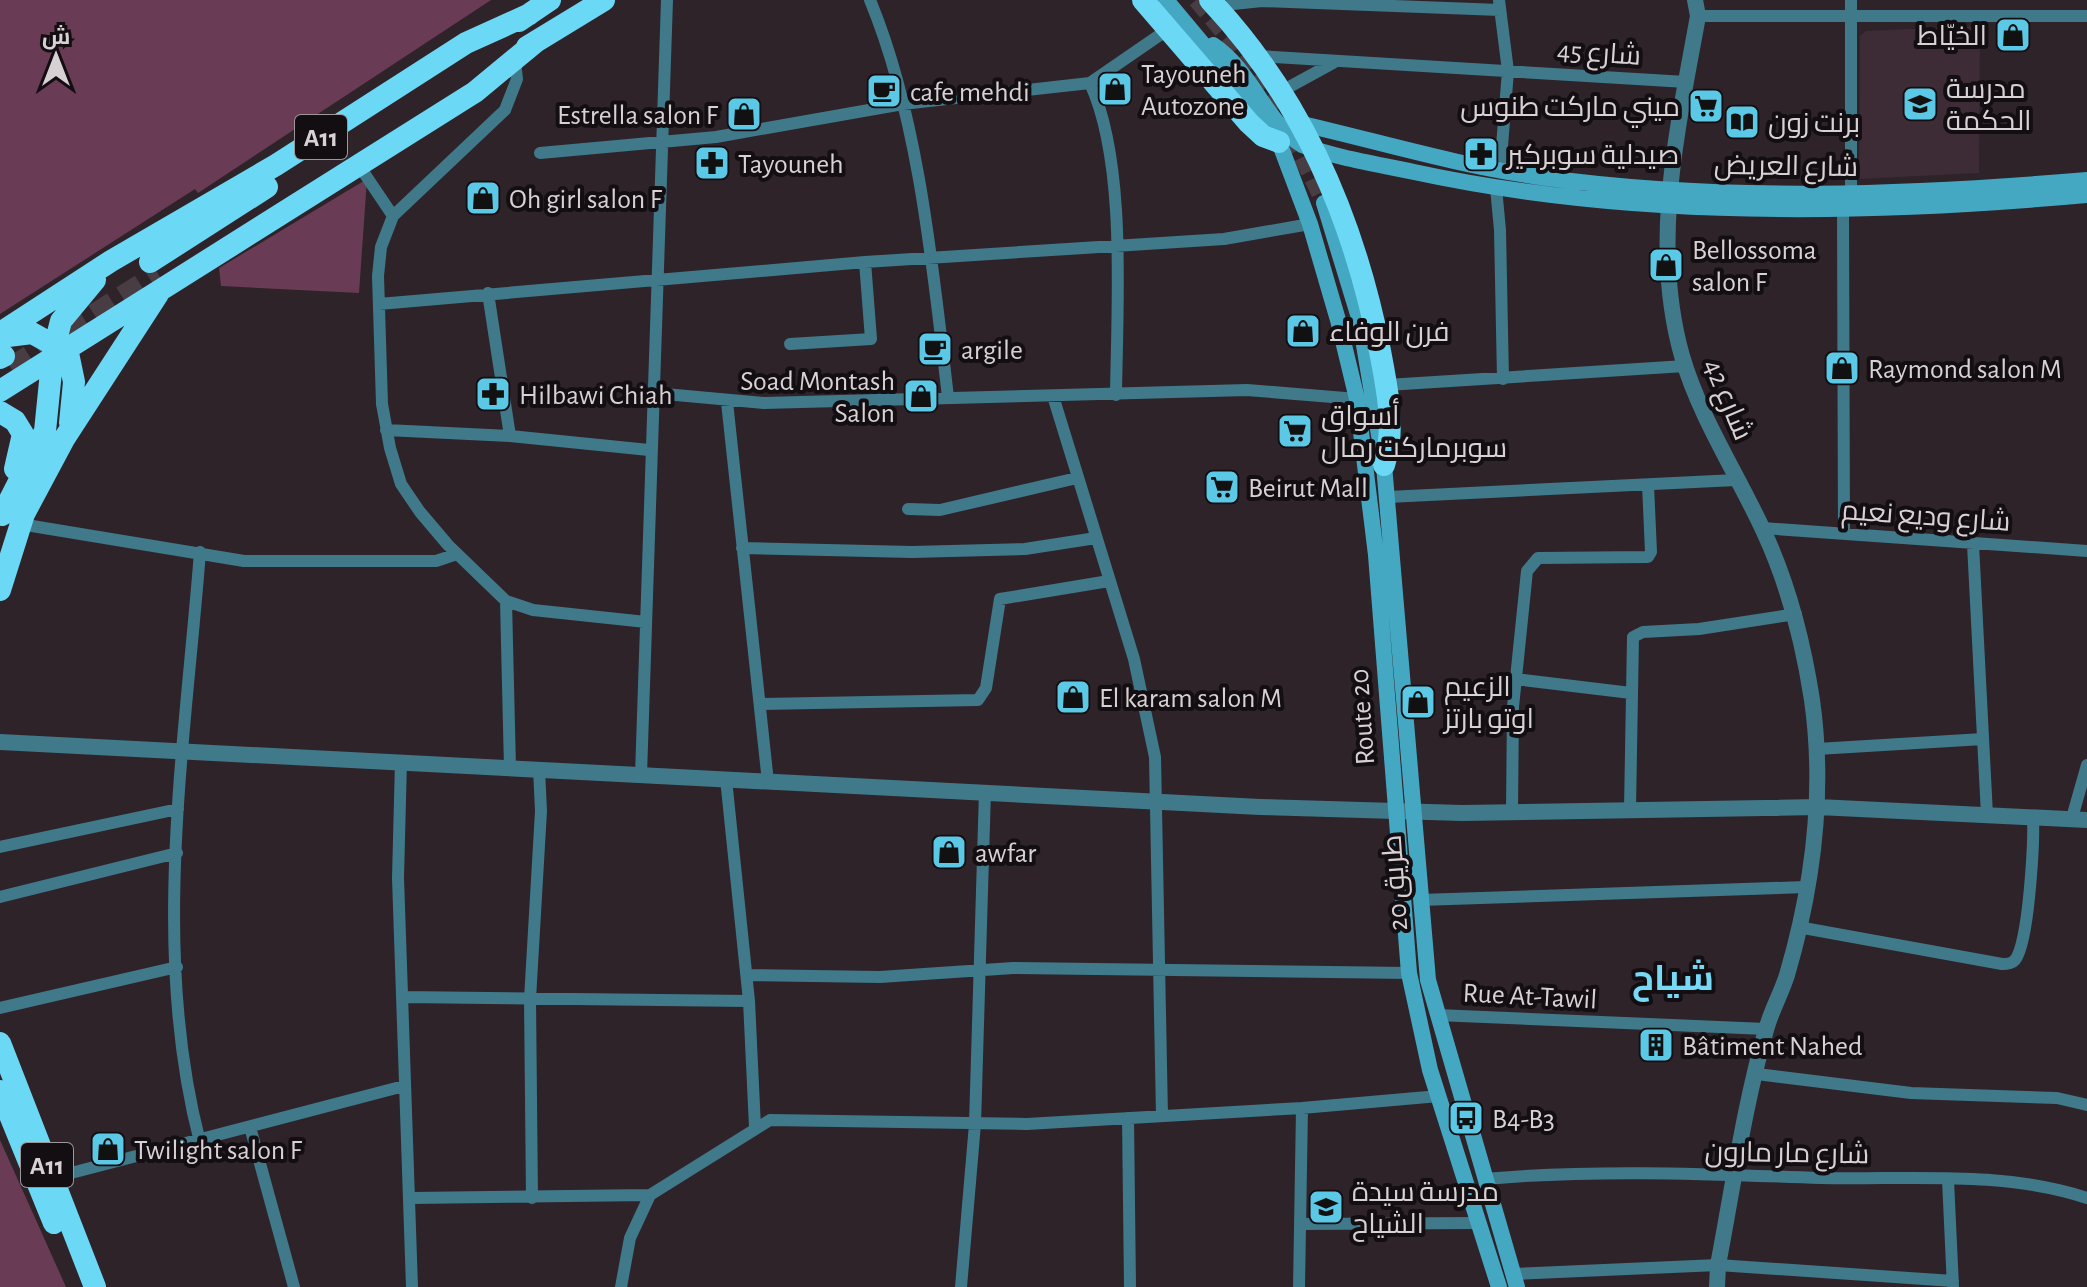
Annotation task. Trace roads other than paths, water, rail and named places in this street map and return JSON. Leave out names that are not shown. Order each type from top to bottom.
[{"type":"highway","name":"A11","points":[[0,590],[7,520],[45,431],[61,321],[111,261],[276,165],[466,43],[530,14],[550,0]]},
{"type":"highway","name":"A11","points":[[7,520],[64,439],[157,274],[358,164],[475,92],[538,40],[604,0]]},
{"type":"highway","points":[[1143,0],[1249,123],[1263,136],[1279,142]]},
{"type":"highway","points":[[1214,5],[1258,56],[1315,150],[1347,226],[1372,312],[1387,385],[1391,440],[1384,465]]},
{"type":"highway","points":[[0,391],[157,274],[530,14]]},
{"type":"highway","points":[[157,274],[538,40]]},
{"type":"highway","points":[[3,355],[111,261]]},
{"type":"highway","points":[[3,355],[32,333],[57,350],[73,367],[74,399],[64,439]]},
{"type":"highway","points":[[0,412],[15,421],[23,434],[7,520]]},
{"type":"highway","name":"A11","points":[[0,1043],[95,1287]]},
{"type":"highway","name":"A11","points":[[0,1091],[80,1287]]},
{"type":"main road","points":[[1166,0],[1198,36],[1242,70],[1293,140],[1315,150]]},
{"type":"main road","name":"Route 20","points":[[1198,36],[1279,142],[1310,224],[1357,399],[1376,555],[1409,973],[1439,1096],[1499,1287]]},
{"type":"main road","name":"شارع العريض","points":[[1298,123],[1500,171],[1668,196]]},
{"type":"main road","name":"شارع العريض","points":[[1315,150],[1496,188],[1572,198],[1668,196],[1847,200],[2087,195]]},
{"type":"main road","name":"شارع العريض","points":[[1847,200],[2087,180]]},
{"type":"main road","name":"طريق 20","points":[[1324,203],[1360,321],[1384,465],[1425,961],[1437,1015],[1515,1280]]},
{"type":"street","points":[[641,775],[649,450],[665,141],[667,0]]},
{"type":"street","points":[[870,0],[903,104],[930,258],[948,397]]},
{"type":"street","points":[[1214,5],[1279,1],[1500,5],[1508,71],[1500,171]]},
{"type":"street","points":[[1697,8],[1851,7],[2087,16]]},
{"type":"street","points":[[1844,534],[1851,7]]},
{"type":"street","name":"شارع 42","points":[[1697,8],[1668,196],[1668,291],[1685,366],[1736,480],[1762,528],[1796,614],[1817,749],[1818,807],[1798,927],[1786,977],[1766,1029],[1718,1265],[1717,1287]]},
{"type":"street","points":[[540,153],[716,137],[903,104],[1090,83],[1167,30]]},
{"type":"street","name":"شارع 45","points":[[1258,56],[1686,82]]},
{"type":"street","points":[[1280,92],[1336,61]]},
{"type":"street","points":[[515,62],[517,79],[505,110],[393,216],[379,262],[386,430],[401,484],[420,512],[457,554],[506,601],[533,610],[646,622]]},
{"type":"street","points":[[1090,83],[1104,113],[1117,247],[1116,395]]},
{"type":"street","points":[[358,164],[393,216]]},
{"type":"street","points":[[1496,188],[1500,230],[1503,379]]},
{"type":"street","points":[[379,304],[865,262],[1224,239],[1310,224]]},
{"type":"street","points":[[790,344],[871,339],[865,262]]},
{"type":"street","points":[[488,293],[510,436]]},
{"type":"street","points":[[1387,385],[1685,366]]},
{"type":"street","points":[[654,393],[727,402],[1247,390],[1357,399]]},
{"type":"street","points":[[1053,396],[1134,659],[1153,743],[1161,972],[1162,1116]]},
{"type":"street","points":[[727,402],[768,782]]},
{"type":"street","points":[[386,430],[510,436],[649,450]]},
{"type":"street","points":[[908,509],[940,510],[1077,478]]},
{"type":"street","points":[[1388,497],[1736,480]]},
{"type":"street","points":[[1512,812],[1515,679],[1531,563],[1538,558],[1648,557],[1651,552],[1648,485]]},
{"type":"street","points":[[7,520],[244,561],[436,561],[457,554]]},
{"type":"street","name":"شارع وديع نعيم","points":[[1762,528],[2087,551]]},
{"type":"street","points":[[742,548],[912,552],[1025,549],[1096,538]]},
{"type":"street","points":[[1973,544],[1987,815]]},
{"type":"street","points":[[200,552],[177,853],[177,967],[187,1085],[200,1142]]},
{"type":"street","points":[[760,704],[978,700],[986,688],[1000,599],[1109,581]]},
{"type":"street","points":[[506,601],[510,768]]},
{"type":"street","points":[[1630,809],[1631,651],[1636,634],[1796,614]]},
{"type":"street","points":[[1515,679],[1631,693]]},
{"type":"street","points":[[1817,749],[1983,739]]},
{"type":"street","points":[[0,742],[1155,802],[1415,812],[1818,807],[2080,819],[2087,765]]},
{"type":"street","points":[[401,761],[398,878],[404,1086],[411,1198],[408,1286]]},
{"type":"street","points":[[532,1198],[530,999],[540,843],[539,769]]},
{"type":"street","points":[[726,779],[747,975],[755,1127]]},
{"type":"street","points":[[961,1287],[975,1124],[985,791]]},
{"type":"street","points":[[0,847],[178,809]]},
{"type":"street","points":[[1798,927],[2002,964],[2011,963],[2017,959],[2021,944],[2030,890],[2033,817]]},
{"type":"street","points":[[0,897],[177,853]]},
{"type":"street","points":[[1420,900],[1806,887]]},
{"type":"street","points":[[0,1008],[177,967]]},
{"type":"street","points":[[747,975],[880,977],[979,970],[1409,973]]},
{"type":"street","points":[[403,997],[749,1001]]},
{"type":"street","name":"Rue At-Tawil","points":[[1437,1015],[1766,1029]]},
{"type":"street","points":[[1757,1074],[1911,1093],[2057,1098],[2087,1105]]},
{"type":"street","points":[[52,1178],[200,1142],[404,1086]]},
{"type":"street","points":[[411,1198],[650,1195],[770,1120],[808,1118],[975,1124],[1302,1108],[1439,1096]]},
{"type":"street","points":[[1299,1287],[1302,1108]]},
{"type":"street","points":[[1128,1118],[1130,1287]]},
{"type":"street","points":[[250,1127],[294,1287]]},
{"type":"street","name":"شارع مار مارون","points":[[1484,1179],[1736,1173],[2034,1186],[2087,1198]]},
{"type":"street","points":[[1515,1280],[1718,1265],[1953,1284],[1948,1180]]},
{"type":"street","points":[[621,1287],[630,1238],[650,1195]]},
{"type":"street","points":[[1301,1224],[1478,1223]]},
{"type":"tunnel","points":[[1196,0],[1232,43],[1280,116]]},
{"type":"tunnel","points":[[1291,136],[1324,203]]},
{"type":"tunnel","points":[[11,368],[158,274]]},
{"type":"place","name":"الخيّاط","points":[[2013,35]]},
{"type":"place","name":"Tayouneh Autozone","points":[[1115,89]]},
{"type":"place","name":"cafe mehdi","points":[[884,91]]},
{"type":"place","name":"مدرسة الحكمة","points":[[1920,104]]},
{"type":"place","name":"ميني ماركت طنوس","points":[[1706,106]]},
{"type":"place","name":"Estrella salon F","points":[[744,114]]},
{"type":"place","name":"برنت زون","points":[[1742,122]]},
{"type":"place","name":"صيدلية سوبركير","points":[[1481,154]]},
{"type":"place","name":"Tayouneh","points":[[712,163]]},
{"type":"place","name":"Oh girl salon F","points":[[483,198]]},
{"type":"place","name":"Bellossoma salon F","points":[[1666,265]]},
{"type":"place","name":"فرن الوفاء","points":[[1303,331]]},
{"type":"place","name":"argile","points":[[935,349]]},
{"type":"place","name":"Raymond salon M","points":[[1842,368]]},
{"type":"place","name":"Hilbawi Chiah","points":[[493,394]]},
{"type":"place","name":"Soad Montash Salon","points":[[921,396]]},
{"type":"place","name":"أسواق سوبرماركت رمال","points":[[1295,431]]},
{"type":"place","name":"Beirut Mall","points":[[1222,487]]},
{"type":"place","name":"El karam salon M","points":[[1073,697]]},
{"type":"place","name":"الزعيم اوتو بارتز","points":[[1418,702]]},
{"type":"place","name":"awfar","points":[[949,852]]},
{"type":"place","name":"Bâtiment Nahed","points":[[1656,1045]]},
{"type":"place","name":"B4-B3","points":[[1466,1118]]},
{"type":"place","name":"Twilight salon F","points":[[108,1149]]},
{"type":"place","name":"مدرسة سيدة الشياح","points":[[1326,1207]]},
{"type":"district","name":"شياح","points":[[1673,977]]}]
